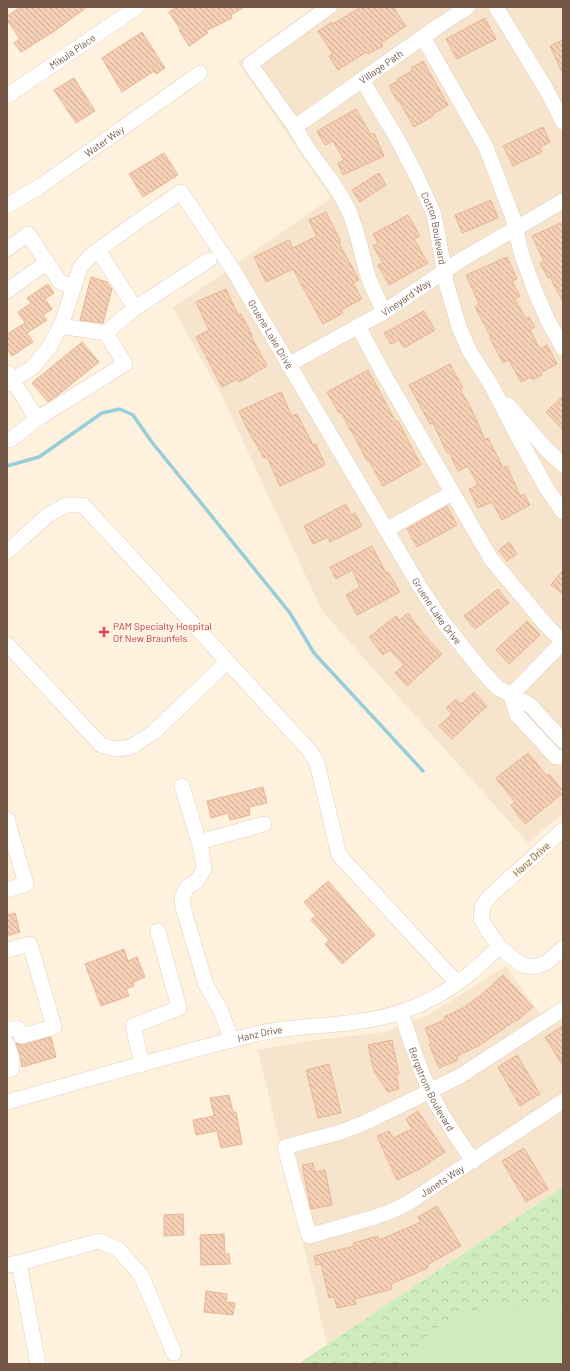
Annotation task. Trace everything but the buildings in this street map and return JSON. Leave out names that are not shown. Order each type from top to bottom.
[{"type":"street","name":"Mikula Place","points":[[7,96],[137,7]]},
{"type":"street","points":[[329,7],[250,64],[295,127],[348,208],[370,279],[384,312]]},
{"type":"street","name":"Village Path","points":[[295,127],[468,7]]},
{"type":"street","points":[[496,7],[546,89],[563,122]]},
{"type":"street","points":[[423,37],[486,147],[503,188],[516,228],[522,256],[535,291],[548,321],[563,348]]},
{"type":"street","name":"Water Way","points":[[7,206],[42,185],[200,73]]},
{"type":"street","name":"Cotton Boulevard","points":[[362,80],[398,140],[434,214],[448,286],[459,326],[470,352],[490,383],[540,477],[563,512]]},
{"type":"street","name":"Gruene Lake Drive","points":[[9,379],[33,367],[50,346],[60,326],[80,268],[91,255],[181,192],[234,273],[420,587],[443,622],[482,671],[498,688],[530,705],[563,741]]},
{"type":"street","name":"Vineyard Way","points":[[288,365],[384,312],[461,260],[563,201]]},
{"type":"street","points":[[7,249],[28,234],[60,282],[74,287]]},
{"type":"street","points":[[98,250],[135,308]]},
{"type":"street","points":[[60,326],[106,332],[135,308],[209,260]]},
{"type":"street","points":[[7,291],[47,262]]},
{"type":"street","points":[[358,326],[382,371],[491,559],[546,625],[563,642],[511,695],[517,715],[556,757],[563,757]]},
{"type":"street","points":[[7,440],[10,440],[36,419],[125,364],[106,332]]},
{"type":"street","points":[[9,379],[36,419]]},
{"type":"street","name":"Cotton Boulevard","points":[[490,383],[530,432],[563,465]]},
{"type":"street","points":[[386,530],[452,492]]},
{"type":"street","points":[[7,552],[48,515],[66,505],[83,505],[309,750],[317,763],[339,854],[456,983]]},
{"type":"street","points":[[7,644],[101,745],[117,749],[131,747],[154,732],[228,662]]},
{"type":"street","points":[[182,786],[199,842],[204,870],[197,881],[187,887],[182,898],[183,908],[206,985],[220,1009],[232,1040]]},
{"type":"street","points":[[7,820],[26,884],[7,890]]},
{"type":"street","points":[[199,842],[264,824]]},
{"type":"street","name":"Hanz Drive","points":[[563,830],[489,897],[483,905],[481,918],[490,936],[499,947],[522,966],[534,967],[546,963],[563,948]]},
{"type":"street","points":[[142,1064],[133,1026],[179,1008],[158,931]]},
{"type":"street","points":[[7,950],[30,944],[54,1027],[21,1036],[18,1028],[7,1030]]},
{"type":"street","name":"Hanz Drive","points":[[7,1102],[142,1064],[278,1029],[376,1019],[401,1012],[432,1000],[467,975],[499,947]]},
{"type":"street","points":[[430,1091],[460,1076],[562,1010],[563,1011]]},
{"type":"street","name":"Bergstrom Boulevard","points":[[401,1012],[430,1091],[447,1122],[473,1161]]},
{"type":"street","points":[[7,1044],[12,1058],[12,1069],[7,1071]]},
{"type":"street","name":"Janets Way","points":[[430,1091],[362,1124],[341,1132],[285,1147],[309,1236],[392,1212],[473,1161],[563,1101]]},
{"type":"street","points":[[38,1364],[13,1264],[99,1241],[118,1249],[141,1275],[174,1353]]},
{"type":"shaded area","points":[[314,7],[563,7],[563,813],[528,843],[322,611],[221,394],[173,308],[331,198],[238,62]]},
{"type":"shaded area","points":[[506,966],[540,1014],[563,1000],[563,1187],[327,1345],[258,1050],[308,1041],[385,1032],[428,1015]]},
{"type":"green space","points":[[563,1187],[563,1306],[537,1308],[486,1308],[474,1311],[450,1321],[429,1335],[419,1344],[404,1364],[298,1364]]},
{"type":"green space","points":[[563,1306],[563,1364],[404,1364],[419,1344],[429,1335],[450,1321],[474,1311],[486,1308],[537,1308]]},
{"type":"waterway","points":[[7,466],[39,457],[102,413],[120,409],[133,415],[151,441],[290,613],[314,653],[423,771]]},
{"type":"place","name":"PAM Specialty Hospital Of New Braunfels","points":[[104,632]]}]
